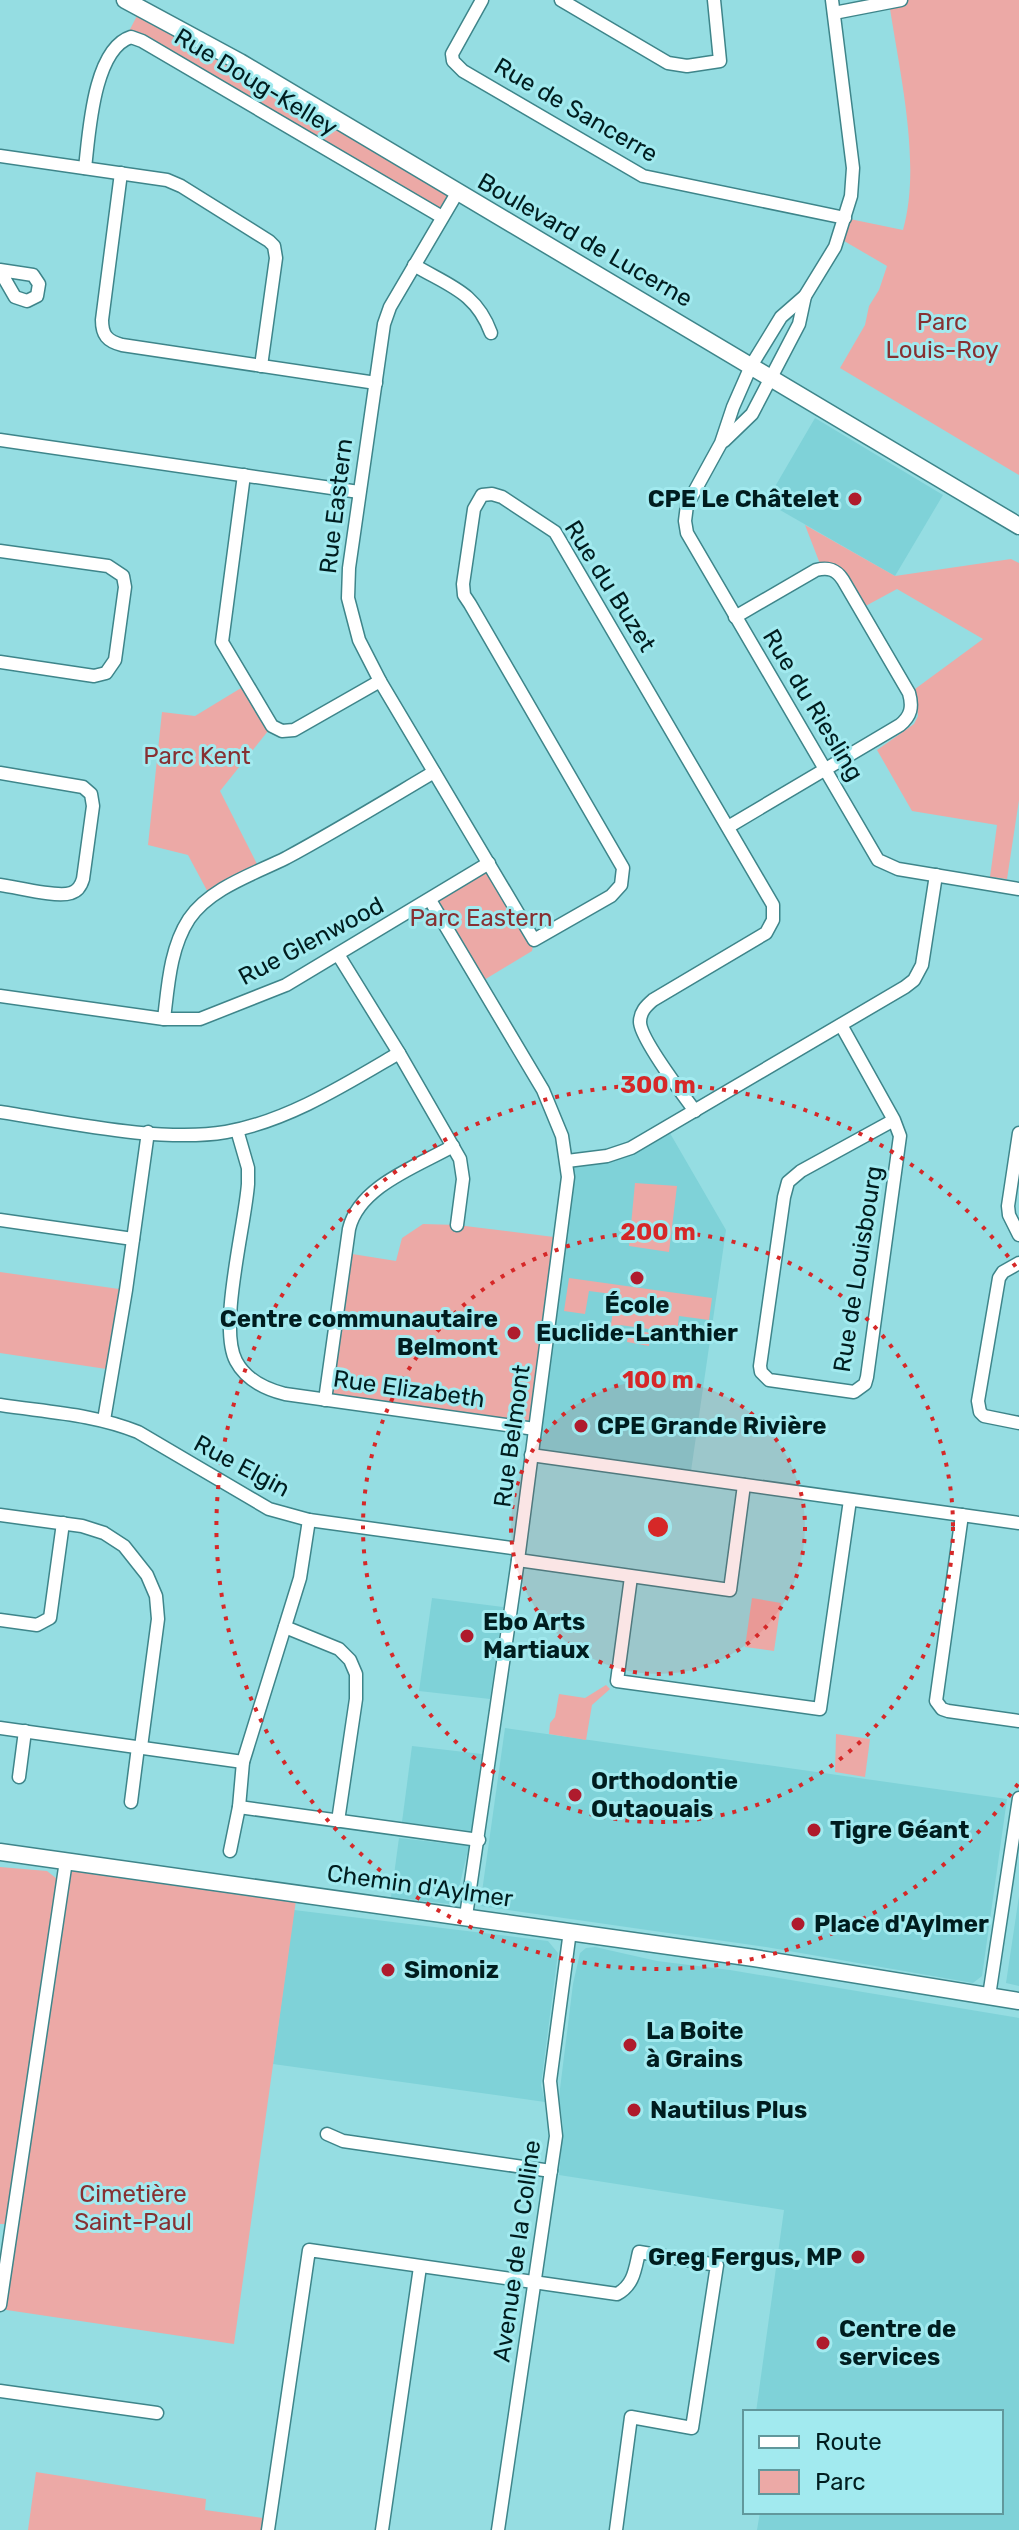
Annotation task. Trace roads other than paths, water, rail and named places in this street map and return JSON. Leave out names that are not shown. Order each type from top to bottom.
[{"type":"main road","name":"Boulevard de Lucerne","points":[[125,0],[240,62],[1019,526]]},
{"type":"main road","name":"Chemin d'Aylmer","points":[[0,1852],[570,1931],[1019,2001]]},
{"type":"street","name":"Rue de Sancerre","points":[[482,0],[452,54],[453,61],[463,71],[643,176],[845,218]]},
{"type":"street","points":[[561,0],[668,63],[687,66],[720,61],[714,0]]},
{"type":"street","points":[[805,296],[835,247],[852,186],[853,168],[833,7],[901,0]]},
{"type":"street","name":"Rue Doug-Kelley","points":[[85,168],[97,82],[119,43],[131,37],[442,217]]},
{"type":"street","points":[[0,156],[174,183],[274,246],[276,258],[261,366]]},
{"type":"street","points":[[121,173],[102,320],[108,340],[122,345],[376,383]]},
{"type":"street","name":"Rue Eastern","points":[[457,193],[414,265],[384,324],[349,568],[348,598],[359,640],[380,681],[534,940]]},
{"type":"street","points":[[414,265],[475,302],[486,318],[491,333]]},
{"type":"street","name":"Rue du Riesling","points":[[805,296],[781,317],[751,366],[721,443],[687,505],[685,521],[692,543],[878,860],[898,869],[1019,889]]},
{"type":"street","name":"Rue du Riesling","points":[[721,443],[752,414],[799,324],[805,296]]},
{"type":"street","points":[[0,440],[359,492]]},
{"type":"street","points":[[244,475],[222,642],[272,726],[282,731],[294,730],[380,681]]},
{"type":"street","name":"Rue du Buzet","points":[[534,940],[611,896],[621,885],[624,873],[464,595],[474,509],[482,495],[502,497],[555,532],[773,905],[771,926],[761,937],[653,1000],[641,1013],[644,1036],[695,1111]]},
{"type":"street","points":[[0,551],[108,566],[123,576],[125,587],[115,660],[106,673],[94,676],[0,662]]},
{"type":"street","points":[[728,827],[900,725],[911,708],[909,693],[843,580],[834,570],[816,570],[735,617]]},
{"type":"street","points":[[164,1019],[177,943],[187,921],[202,905],[228,887],[286,858],[434,772]]},
{"type":"street","points":[[0,773],[83,787],[91,794],[93,806],[83,879],[77,890],[62,894],[0,885]]},
{"type":"street","name":"Rue Glenwood","points":[[0,996],[164,1019],[189,1020],[211,1015],[276,990],[339,956],[489,863]]},
{"type":"street","points":[[567,1161],[619,1153],[905,987],[920,973],[936,875]]},
{"type":"street","name":"Rue Belmont","points":[[430,900],[543,1090],[559,1125],[567,1161],[567,1200],[466,1916]]},
{"type":"street","points":[[339,956],[453,1146],[463,1172],[457,1225]]},
{"type":"street","name":"Rue de Louisbourg","points":[[841,1025],[894,1120],[900,1136],[865,1384],[854,1392],[769,1380],[761,1372],[760,1366],[788,1182],[801,1171],[894,1120]]},
{"type":"street","points":[[0,1112],[148,1132],[192,1134],[237,1130],[312,1102],[399,1053]]},
{"type":"street","name":"Rue Elizabeth","points":[[237,1130],[248,1168],[248,1184],[229,1326],[233,1353],[246,1375],[264,1387],[285,1394],[535,1429]]},
{"type":"street","points":[[104,1420],[148,1132]]},
{"type":"street","points":[[1019,1133],[1008,1206],[1019,1235]]},
{"type":"street","points":[[325,1400],[349,1229],[355,1212],[375,1189],[453,1146]]},
{"type":"street","points":[[0,1220],[133,1239]]},
{"type":"street","points":[[1019,1263],[999,1278],[978,1401],[984,1416],[1019,1423]]},
{"type":"street","name":"Rue Elgin","points":[[0,1405],[104,1420],[138,1432],[269,1509],[309,1520],[631,1577],[730,1590],[744,1485]]},
{"type":"street","points":[[531,1455],[1019,1523]]},
{"type":"street","points":[[631,1577],[617,1681],[820,1709],[850,1500]]},
{"type":"street","points":[[0,1515],[94,1529],[114,1538],[140,1564],[156,1596],[157,1630],[131,1802]]},
{"type":"street","points":[[962,1515],[936,1701],[948,1711],[1019,1721]]},
{"type":"street","points":[[230,1851],[239,1807],[243,1762],[300,1578],[309,1520]]},
{"type":"street","points":[[0,1620],[37,1625],[50,1618],[63,1523]]},
{"type":"street","points":[[285,1627],[339,1649],[350,1660],[356,1674],[356,1699],[338,1821]]},
{"type":"street","points":[[0,1728],[243,1762]]},
{"type":"street","points":[[19,1777],[25,1731]]},
{"type":"street","points":[[989,1996],[1019,1798]]},
{"type":"street","points":[[239,1807],[479,1840]]},
{"type":"street","points":[[0,2305],[66,1861]]},
{"type":"street","name":"Avenue de la Colline","points":[[498,2530],[556,2136],[550,2081],[570,1931]]},
{"type":"street","points":[[327,2134],[343,2141],[551,2171]]},
{"type":"street","points":[[268,2530],[309,2250],[617,2294],[632,2281],[639,2252],[717,2265],[692,2428],[631,2417],[616,2530]]},
{"type":"street","points":[[382,2530],[420,2267]]},
{"type":"street","points":[[0,2391],[157,2413]]},
{"type":"place","name":"CPE Le Châtelet","points":[[855,499]]},
{"type":"place","name":"École Euclide-Lanthier","points":[[637,1278]]},
{"type":"place","name":"Centre communautaire Belmont","points":[[514,1333]]},
{"type":"place","name":"CPE Grande Rivière","points":[[581,1426]]},
{"type":"place","name":"Ebo Arts Martiaux","points":[[467,1636]]},
{"type":"place","name":"Orthodontie Outaouais","points":[[575,1795]]},
{"type":"place","name":"Tigre Géant","points":[[814,1830]]},
{"type":"place","name":"Place d'Aylmer","points":[[798,1924]]},
{"type":"place","name":"Simoniz","points":[[388,1970]]},
{"type":"place","name":"La Boite à Grains","points":[[630,2045]]},
{"type":"place","name":"Nautilus Plus","points":[[634,2110]]},
{"type":"place","name":"Greg Fergus, MP","points":[[858,2257]]},
{"type":"place","name":"Centre de services","points":[[823,2343]]},
{"type":"park label","name":"Parc Louis-Roy","points":[[942,336]]},
{"type":"park label","name":"Parc Kent","points":[[197,756]]},
{"type":"park label","name":"Parc Eastern","points":[[481,918]]},
{"type":"park label","name":"Cimetière Saint-Paul","points":[[133,2208]]}]
